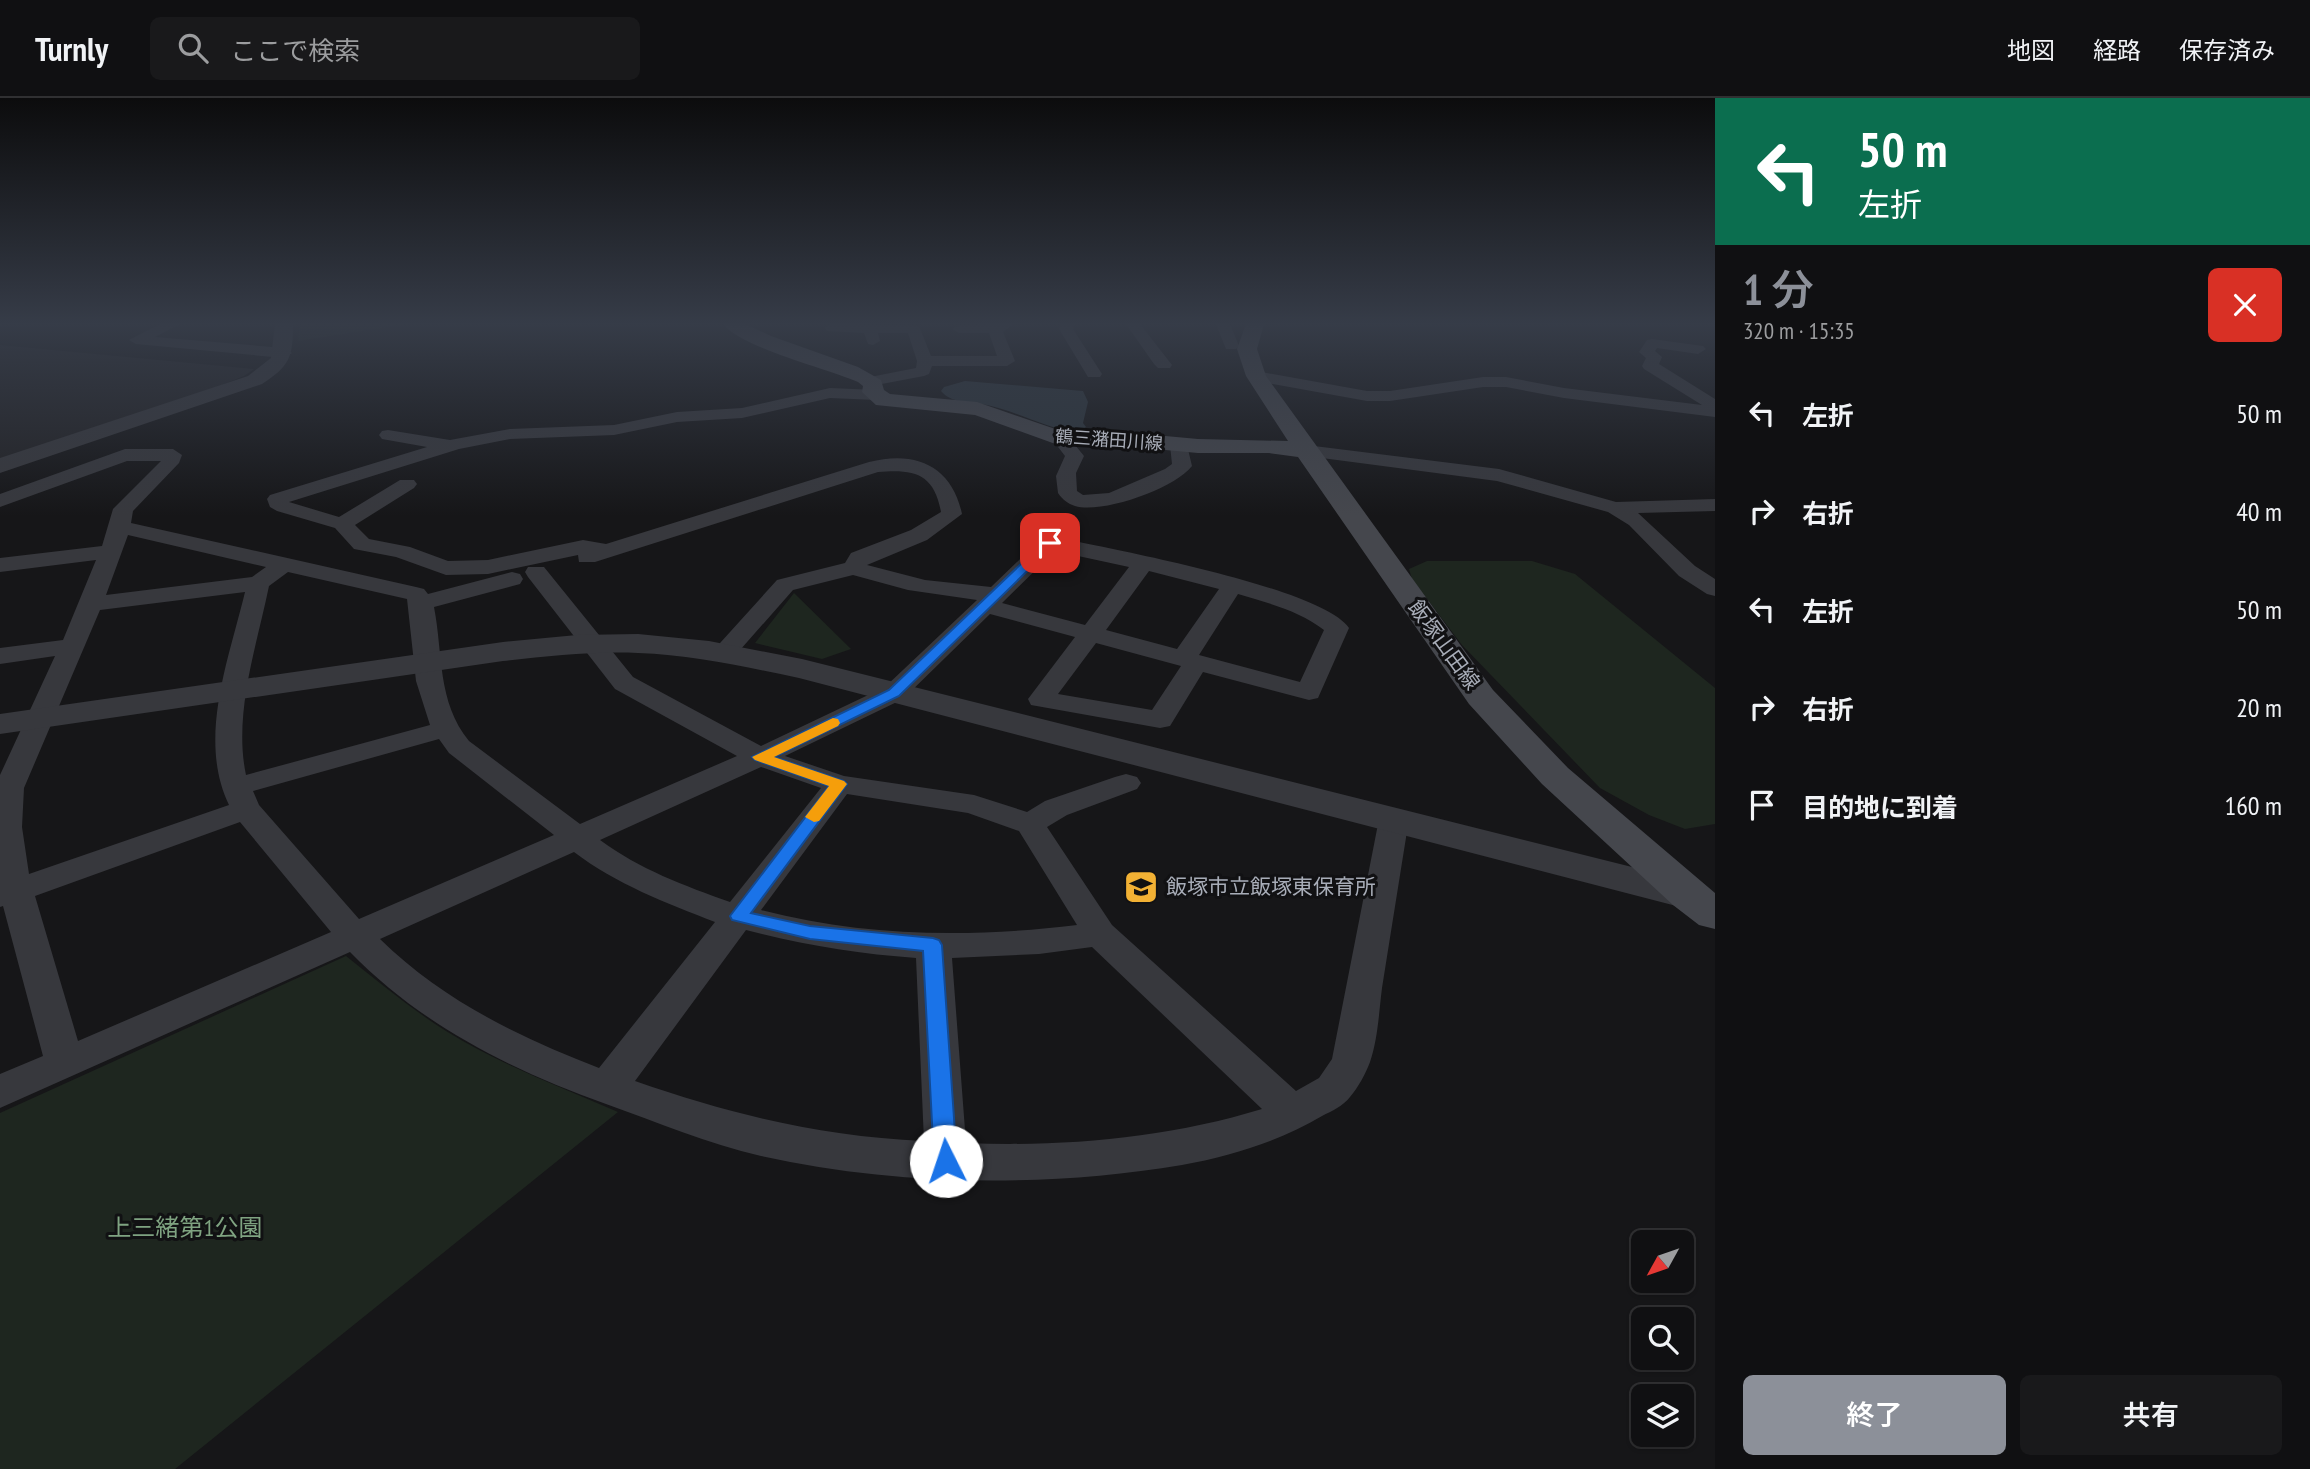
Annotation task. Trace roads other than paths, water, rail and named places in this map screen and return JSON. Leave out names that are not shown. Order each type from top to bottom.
[{"type":"main road","name":"鶴三潴田川線","points":[[874,388],[884,400],[977,409],[1010,418],[1061,439],[1111,438],[1179,445],[1269,446],[1306,451]]},
{"type":"main road","name":"飯塚山田線","points":[[1264,388],[1481,697],[1555,776],[1702,904]]},
{"type":"street","points":[[0,466],[231,388]]},
{"type":"street","points":[[605,552],[595,547],[583,547],[488,567],[446,568],[402,552],[362,544],[342,524],[276,503],[277,499],[451,445],[510,434],[614,430],[677,417],[741,413],[830,393],[874,388]]},
{"type":"street","points":[[1322,388],[1367,396],[1390,396],[1443,388]]},
{"type":"street","points":[[1538,388],[1715,412]]},
{"type":"street","points":[[1686,388],[1715,406]]},
{"type":"street","points":[[432,423],[397,437],[451,445]]},
{"type":"street","points":[[1061,439],[1074,456],[1066,474],[1068,491],[1073,499],[1080,501],[1114,499],[1173,473],[1182,466],[1179,445]]},
{"type":"street","points":[[1306,451],[1488,473],[1615,508],[1636,521],[1687,570],[1715,589]]},
{"type":"street","points":[[0,501],[125,455],[173,455],[169,463],[123,509],[91,604],[9,788],[4,807],[8,894],[65,1063]]},
{"type":"street","points":[[421,603],[605,552],[876,467],[890,464],[918,467],[936,476],[947,491],[952,514],[919,536],[859,558],[854,568]]},
{"type":"street","points":[[342,524],[407,484]]},
{"type":"street","points":[[1615,508],[1715,505]]},
{"type":"street","points":[[0,565],[115,539],[271,574],[408,591],[416,594],[421,603],[426,663],[441,722],[459,747],[613,864],[656,886],[739,916],[810,933],[933,945],[1011,945],[1100,934]]},
{"type":"street","points":[[0,1093],[760,757],[894,693],[993,600],[1050,543],[1232,586],[1302,606],[1332,621],[1337,628],[1309,692],[1091,634],[993,600],[919,586],[854,568],[785,584],[724,653]]},
{"type":"street","points":[[1142,565],[1041,699],[1160,720],[1232,586]]},
{"type":"street","points":[[536,572],[624,683],[760,757],[839,784],[974,804],[1030,824],[1100,934],[1293,1114]]},
{"type":"street","points":[[271,574],[235,693],[230,755],[241,798],[352,936],[404,983],[467,1025],[538,1060],[607,1088],[762,1138],[852,1153],[946,1161],[1053,1161],[1162,1151],[1244,1134],[1293,1114],[1332,1091],[1351,1061],[1394,820]]},
{"type":"street","points":[[91,604],[271,574]]},
{"type":"street","points":[[0,724],[235,693],[426,663],[593,644],[674,646],[724,653],[894,693],[1394,820],[1702,904]]},
{"type":"street","points":[[0,656],[72,646]]},
{"type":"street","points":[[8,894],[241,798],[445,729]]},
{"type":"street","points":[[1030,824],[1056,808],[1126,783]]},
{"type":"street","points":[[607,1088],[839,784]]},
{"type":"street","points":[[933,945],[946,1161]]},
{"type":"place","name":"飯塚市立飯塚東保育所","points":[[1141,887]]},
{"type":"park label","name":"上三緒第1公園","points":[[185,1228]]}]
